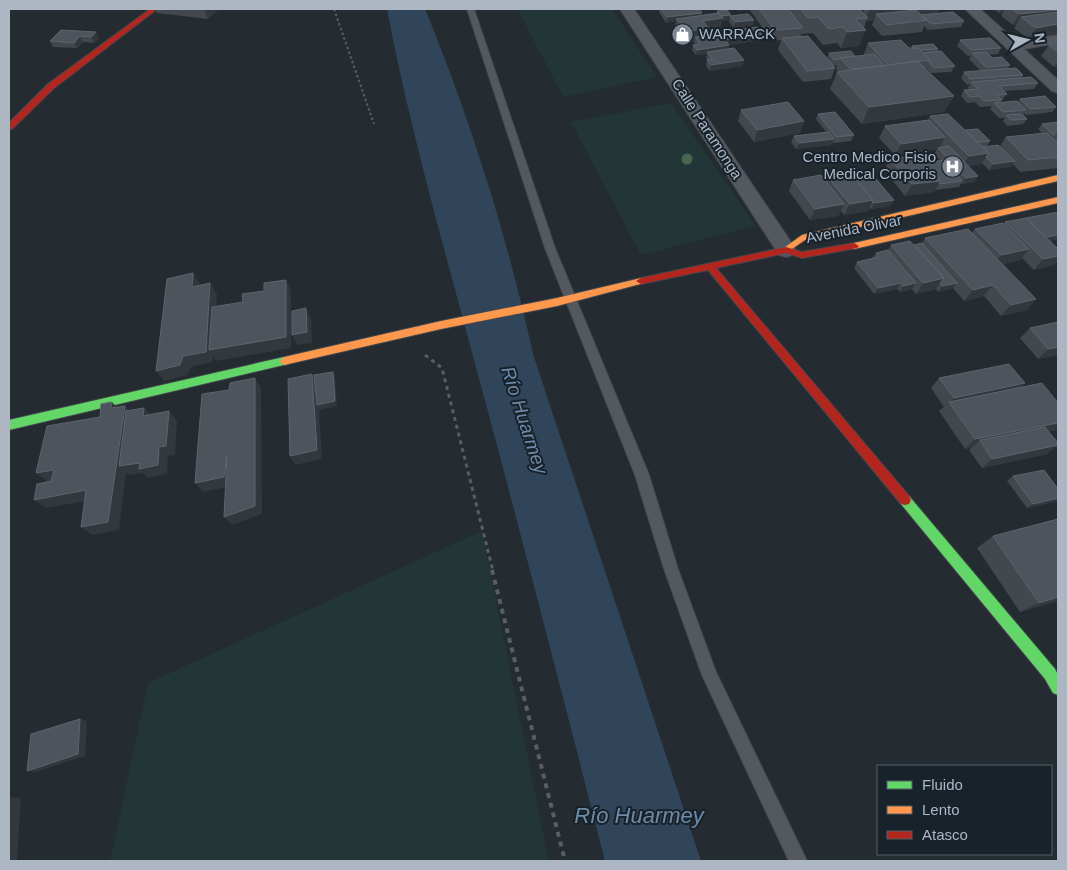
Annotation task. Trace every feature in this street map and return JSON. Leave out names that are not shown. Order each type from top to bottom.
[{"type":"street","points":[[9,127],[51,86],[154,9]]},
{"type":"street","name":"Calle Paramonga","points":[[627,9],[786,250]]},
{"type":"street","points":[[972,9],[1058,88]]},
{"type":"street","points":[[1013,46],[1058,39]]},
{"type":"street","name":"Avenida Olivar","points":[[786,250],[802,238],[1058,178]]},
{"type":"street","name":"Avenida Olivar","points":[[786,250],[802,255],[822,254],[1058,200]]},
{"type":"street","points":[[9,425],[441,325],[557,302],[572,297],[786,250]]},
{"type":"street","points":[[711,268],[1043,666],[1058,688]]},
{"type":"lane","points":[[470,9],[550,248],[572,297],[642,475],[671,569],[710,675],[798,861]]},
{"type":"path","points":[[334,9],[374,124]]},
{"type":"path","points":[[399,335],[442,368],[565,861]]},
{"type":"green space","points":[[612,9],[657,77],[563,97],[518,10]]},
{"type":"green space","points":[[671,103],[756,226],[641,255],[571,122]]},
{"type":"green space","points":[[482,531],[549,861],[110,861],[148,683]]},
{"type":"water","name":"Río Huarmey","points":[[387,9],[425,9],[458,94],[500,223],[533,354],[701,861],[605,861],[512,501],[430,196],[407,103]]},
{"type":"building","points":[[661,9],[699,9],[702,13],[667,17]]},
{"type":"building","points":[[759,9],[788,9],[803,28],[775,30]]},
{"type":"building","points":[[800,9],[859,9],[868,18],[855,19],[866,30],[847,32],[843,27],[829,29],[818,17],[808,18]]},
{"type":"building","points":[[1012,9],[1058,9],[1058,10],[1019,14]]},
{"type":"building","points":[[727,10],[731,15],[721,16],[717,11]]},
{"type":"building","points":[[916,10],[927,20],[887,25],[876,14]]},
{"type":"building","points":[[953,12],[964,21],[931,24],[921,15]]},
{"type":"building","points":[[1058,12],[1058,24],[1036,28],[1021,17]]},
{"type":"building","points":[[719,13],[723,18],[703,21],[708,27],[704,29],[689,31],[676,19]]},
{"type":"building","points":[[748,14],[754,20],[735,22],[730,16]]},
{"type":"building","points":[[757,27],[764,34],[723,40],[717,33]]},
{"type":"building","points":[[61,30],[96,32],[91,37],[80,36],[74,43],[50,41]]},
{"type":"building","points":[[716,34],[729,45],[697,50],[693,45],[700,44],[695,37]]},
{"type":"building","points":[[808,36],[835,68],[807,71],[782,38]]},
{"type":"building","points":[[990,38],[1001,48],[971,50],[960,40]]},
{"type":"building","points":[[901,40],[909,48],[918,48],[930,60],[888,65],[868,43]]},
{"type":"building","points":[[1054,42],[1058,42],[1058,53],[1049,45],[1056,44]]},
{"type":"building","points":[[933,44],[938,49],[920,50],[912,46]]},
{"type":"building","points":[[734,48],[744,60],[711,65],[707,60],[712,59],[707,52]]},
{"type":"building","points":[[851,51],[855,56],[834,60],[829,53]]},
{"type":"building","points":[[941,51],[955,66],[934,68],[929,62],[930,60],[923,53]]},
{"type":"building","points":[[986,52],[992,58],[1002,57],[1010,65],[986,67],[972,53]]},
{"type":"building","points":[[875,54],[885,66],[850,69],[840,58]]},
{"type":"building","points":[[917,61],[954,96],[869,107],[837,72]]},
{"type":"building","points":[[1016,68],[1023,75],[970,79],[964,72]]},
{"type":"building","points":[[1031,77],[1038,83],[999,86],[1007,94],[997,95],[1002,100],[984,101],[979,96],[970,97],[964,90],[978,89],[971,82]]},
{"type":"building","points":[[1045,96],[1056,107],[1030,109],[1020,99]]},
{"type":"building","points":[[1017,101],[1026,110],[1003,112],[994,103]]},
{"type":"building","points":[[788,102],[804,121],[757,130],[741,110]]},
{"type":"building","points":[[835,112],[854,135],[836,137],[818,114]]},
{"type":"building","points":[[948,114],[989,153],[969,156],[930,116]]},
{"type":"building","points":[[1022,114],[1027,119],[1011,120],[1006,115]]},
{"type":"building","points":[[929,120],[945,137],[901,144],[885,126]]},
{"type":"building","points":[[1058,122],[1058,132],[1053,135],[1042,124]]},
{"type":"building","points":[[978,129],[990,141],[978,142],[965,130]]},
{"type":"building","points":[[829,132],[834,139],[799,143],[794,136]]},
{"type":"building","points":[[1047,133],[1058,144],[1058,157],[1028,160],[1006,137]]},
{"type":"building","points":[[998,145],[1015,161],[993,164],[986,157],[989,153],[983,147]]},
{"type":"building","points":[[949,146],[978,176],[966,178],[938,148]]},
{"type":"building","points":[[918,155],[941,181],[912,184],[890,159]]},
{"type":"building","points":[[944,160],[962,181],[939,184],[941,181],[925,163]]},
{"type":"building","points":[[849,171],[873,200],[850,204],[826,175]]},
{"type":"building","points":[[870,172],[894,200],[872,202],[873,200],[852,175]]},
{"type":"building","points":[[821,175],[844,204],[815,209],[793,180]]},
{"type":"building","points":[[1058,212],[1058,235],[1046,237],[1026,218]]},
{"type":"building","points":[[1026,218],[1058,249],[1058,256],[1043,259],[1005,222]]},
{"type":"building","points":[[1003,223],[1029,249],[1001,255],[975,229]]},
{"type":"building","points":[[968,229],[1036,299],[1011,305],[993,285],[973,290],[925,238]]},
{"type":"building","points":[[910,241],[944,278],[923,283],[891,245]]},
{"type":"building","points":[[922,243],[957,283],[942,286],[940,284],[944,278],[914,245]]},
{"type":"building","points":[[888,250],[916,283],[903,286],[901,283],[878,288],[857,262],[879,257],[876,253]]},
{"type":"building","points":[[193,273],[192,287],[210,283],[206,352],[183,356],[180,365],[156,371],[167,279]]},
{"type":"building","points":[[286,280],[286,337],[209,350],[212,307],[243,302],[242,294],[264,291],[264,283]]},
{"type":"building","points":[[306,308],[307,332],[292,335],[292,311]]},
{"type":"building","points":[[1058,322],[1058,347],[1048,349],[1030,328]]},
{"type":"building","points":[[1009,364],[1025,383],[954,398],[939,378]]},
{"type":"building","points":[[333,372],[335,401],[317,405],[314,375]]},
{"type":"building","points":[[312,374],[317,450],[290,456],[288,379]]},
{"type":"building","points":[[255,378],[255,506],[224,517],[227,455],[224,477],[195,483],[202,394],[229,390],[230,383]]},
{"type":"building","points":[[1042,383],[1058,403],[1058,423],[975,439],[949,402]]},
{"type":"building","points":[[112,402],[111,408],[125,406],[108,522],[81,527],[86,490],[34,500],[37,484],[51,481],[54,470],[36,473],[47,426],[100,417],[101,404]]},
{"type":"building","points":[[144,408],[143,416],[169,411],[166,446],[159,447],[158,465],[139,469],[140,463],[119,466],[126,411]]},
{"type":"building","points":[[1045,427],[1058,445],[992,459],[980,440]]},
{"type":"building","points":[[1044,470],[1058,489],[1058,498],[1033,504],[1013,476]]},
{"type":"building","points":[[1058,519],[1058,597],[1039,603],[993,536]]},
{"type":"building","points":[[80,719],[78,754],[27,771],[31,734]]},
{"type":"traffic: fast","points":[[9,425],[284,361]]},
{"type":"traffic: fast","points":[[905,500],[1050,674],[1058,688]]},
{"type":"traffic: slow","points":[[786,250],[802,238],[1058,178]]},
{"type":"traffic: slow","points":[[854,246],[1058,200]]},
{"type":"traffic: slow","points":[[284,361],[441,325],[557,302],[641,281]]},
{"type":"traffic: jam","points":[[9,127],[51,86],[154,9]]},
{"type":"traffic: jam","points":[[641,281],[786,250],[802,255],[854,246]]},
{"type":"traffic: jam","points":[[711,268],[905,500]]},
{"type":"place","name":"WARRACK","points":[[683,34]]},
{"type":"place","name":"Centro Medico Fisio Medical Corporis","points":[[952,166]]}]
